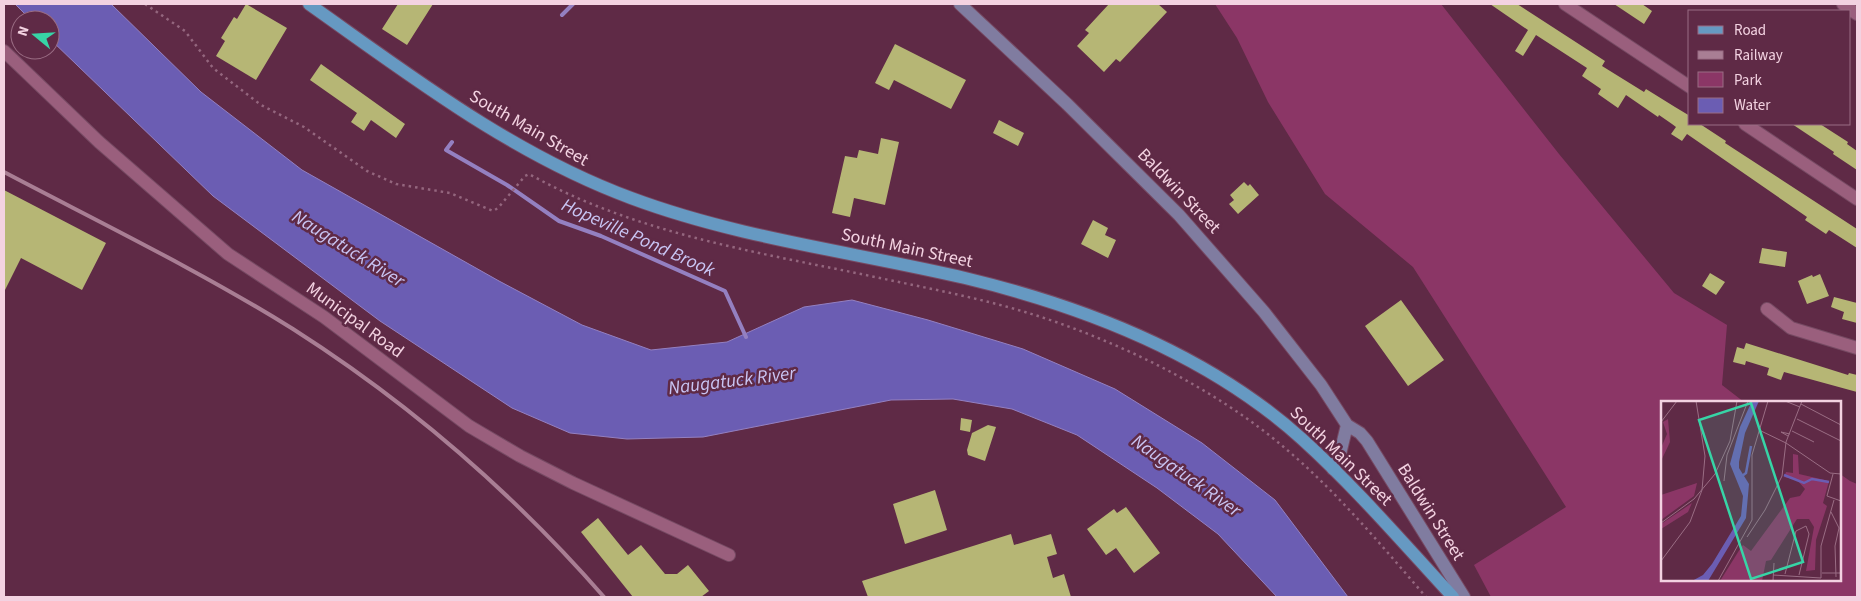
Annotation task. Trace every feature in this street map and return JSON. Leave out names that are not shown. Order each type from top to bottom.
[{"type":"main road","name":"Baldwin Street","points":[[960,4],[1092,128],[1185,221],[1264,312],[1322,385],[1347,425],[1360,433],[1367,441],[1464,597]]},
{"type":"main road","name":"South Main Street","points":[[316,6],[417,80],[483,123],[538,156],[580,178],[631,198],[695,219],[745,232],[971,280],[1024,294],[1101,320],[1156,344],[1213,375],[1288,427],[1333,468],[1453,597]]},
{"type":"main road","points":[[1333,468],[1340,454],[1347,425]]},
{"type":"street","points":[[1564,4],[1688,86]]},
{"type":"street","points":[[1843,4],[1857,14]]},
{"type":"street","name":"Municipal Road","points":[[4,51],[99,142],[228,254],[324,317],[469,426],[573,484],[729,554]]},
{"type":"street","points":[[1746,125],[1857,199]]},
{"type":"street","points":[[1767,309],[1791,328],[1857,348]]},
{"type":"path","points":[[145,4],[185,31],[209,63],[261,105],[304,127],[375,175],[404,186],[450,193],[490,210],[496,210],[523,178],[530,174],[607,210],[695,238],[983,300],[1066,326],[1133,354],[1225,404],[1285,447],[1338,498],[1426,597]]},
{"type":"green space","points":[[1215,4],[1441,4],[1559,154],[1674,293],[1727,325],[1722,385],[1743,401],[1661,401],[1661,581],[1841,581],[1841,475],[1857,484],[1857,597],[1491,597],[1474,565],[1566,507],[1413,267],[1325,194],[1268,102],[1237,38]]},
{"type":"water","name":"Naugatuck River","points":[[15,4],[111,4],[201,92],[302,170],[499,281],[582,325],[651,350],[727,342],[804,307],[852,300],[928,320],[1023,349],[1115,389],[1202,443],[1275,500],[1348,597],[1277,597],[1218,534],[1157,488],[1077,435],[1012,409],[953,399],[891,400],[703,437],[627,439],[570,433],[512,408],[380,321],[213,196],[60,49],[60,10],[21,10]]},
{"type":"building","points":[[246,4],[287,28],[256,80],[216,56],[225,41],[221,38],[234,17],[237,19]]},
{"type":"building","points":[[398,4],[433,4],[407,45],[382,29]]},
{"type":"building","points":[[1109,4],[1158,4],[1167,12],[1120,62],[1116,59],[1104,72],[1077,46],[1089,33],[1085,30]]},
{"type":"building","points":[[1490,4],[1517,4],[1605,61],[1602,66],[1644,92],[1646,89],[1688,115],[1688,125],[1702,125],[1726,141],[1725,143],[1857,229],[1857,248],[1829,230],[1826,234],[1805,220],[1807,217],[1687,134],[1682,141],[1671,134],[1676,127],[1626,95],[1618,108],[1598,94],[1601,89],[1582,76],[1587,68],[1536,35],[1523,56],[1515,51],[1528,30]]},
{"type":"building","points":[[1614,4],[1642,4],[1652,11],[1644,24]]},
{"type":"building","points":[[895,44],[966,80],[951,109],[894,80],[889,90],[875,83]]},
{"type":"building","points":[[321,64],[405,124],[396,138],[371,120],[364,131],[351,122],[357,113],[310,80]]},
{"type":"building","points":[[999,120],[1024,133],[1018,146],[993,133]]},
{"type":"building","points":[[1794,125],[1822,125],[1848,142],[1847,144],[1857,151],[1857,170],[1833,154],[1834,152]]},
{"type":"building","points":[[881,138],[899,142],[885,205],[854,198],[850,217],[832,213],[845,156],[857,158],[859,150],[878,154]]},
{"type":"building","points":[[1244,182],[1248,186],[1250,184],[1259,195],[1238,214],[1229,204],[1234,200],[1230,195]]},
{"type":"building","points":[[4,190],[106,243],[82,290],[21,258],[4,292]]},
{"type":"building","points":[[1093,220],[1108,228],[1105,235],[1116,240],[1108,258],[1081,244]]},
{"type":"building","points":[[1762,248],[1787,252],[1785,267],[1759,263]]},
{"type":"building","points":[[1710,273],[1725,282],[1716,295],[1702,286]]},
{"type":"building","points":[[1820,274],[1829,296],[1807,304],[1798,281]]},
{"type":"building","points":[[1834,297],[1857,303],[1857,323],[1842,319],[1844,312],[1831,307]]},
{"type":"building","points":[[1401,300],[1444,360],[1408,386],[1365,326]]},
{"type":"building","points":[[1746,343],[1848,375],[1849,373],[1857,375],[1857,392],[1784,372],[1781,380],[1767,375],[1769,368],[1746,361],[1745,365],[1733,362],[1737,347],[1744,349]]},
{"type":"building","points":[[961,418],[972,420],[970,432],[960,430]]},
{"type":"building","points":[[988,425],[996,427],[985,461],[968,455],[967,450],[972,433]]},
{"type":"building","points":[[935,490],[947,530],[905,544],[893,504]]},
{"type":"building","points":[[1126,507],[1160,553],[1134,573],[1116,548],[1106,555],[1087,529],[1114,509],[1117,513]]},
{"type":"building","points":[[598,518],[628,555],[641,545],[665,574],[677,574],[688,565],[709,591],[701,597],[633,597],[581,532]]},
{"type":"building","points":[[1011,534],[1014,545],[1051,534],[1057,554],[1047,557],[1053,578],[1064,574],[1071,597],[868,597],[862,581]]},
{"type":"waterway","name":"Hopeville Pond Brook","points":[[562,15],[573,4]]},
{"type":"waterway","name":"Hopeville Pond Brook","points":[[452,142],[446,150],[507,185],[559,221],[601,236],[725,291],[746,337]]},
{"type":"railway","points":[[4,172],[222,287],[293,329],[336,358],[419,419],[497,486],[570,559],[604,597]]}]
